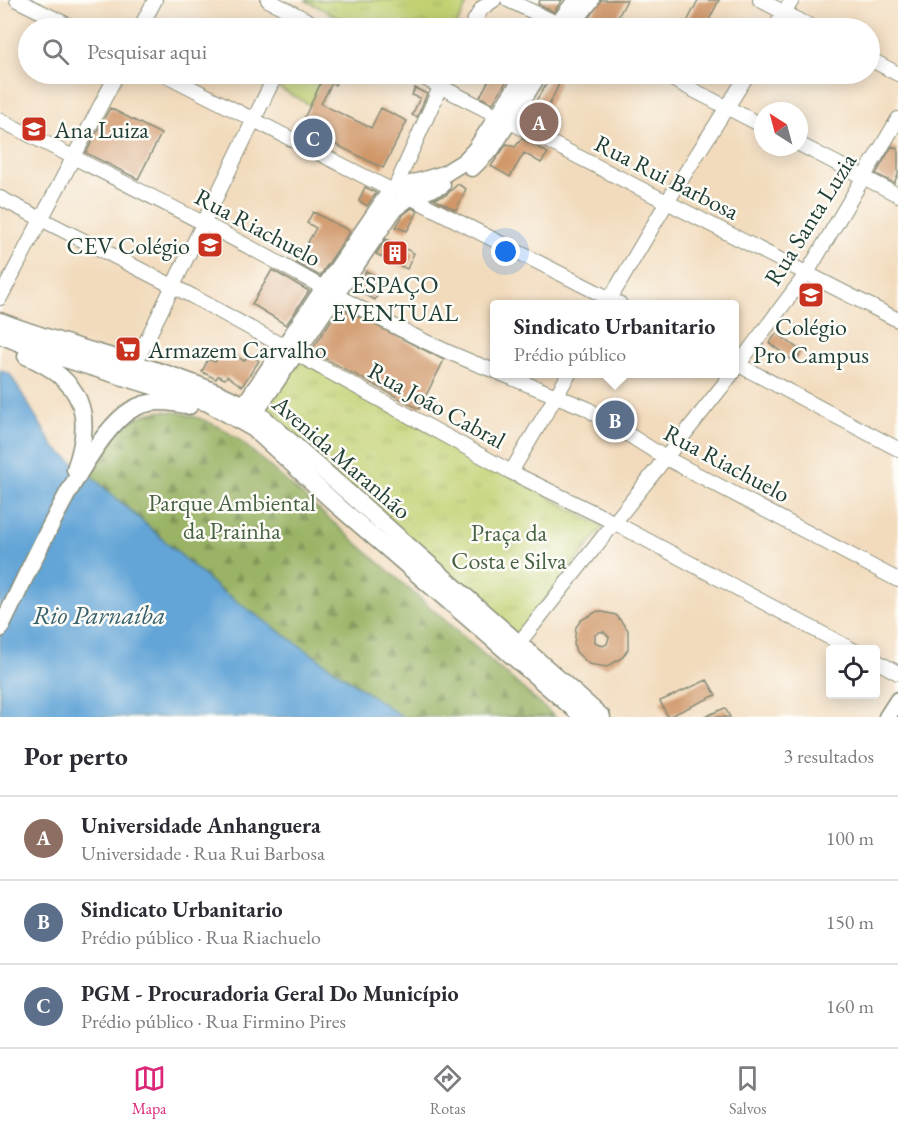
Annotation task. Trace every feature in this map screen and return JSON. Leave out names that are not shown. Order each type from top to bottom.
[{"type":"main road","points":[[567,18],[576,0]]},
{"type":"main road","points":[[572,18],[591,0]]},
{"type":"main road","points":[[0,629],[64,501],[115,422],[132,409],[162,401],[190,406],[215,417],[249,420],[290,349],[330,292],[395,208],[411,197],[468,172],[492,148],[503,118],[520,84]]},
{"type":"main road","points":[[330,292],[393,189],[444,174],[465,161],[531,84]]},
{"type":"main road","name":"Avenida Maranhão","points":[[0,321],[47,340],[135,364],[202,386],[249,420],[519,643],[602,717]]},
{"type":"main road","name":"Avenida Maranhão","points":[[0,334],[42,352],[197,399],[249,420],[314,493],[338,506],[583,717]]},
{"type":"main road","points":[[0,346],[51,368],[66,381],[80,400],[84,412],[85,435],[64,501]]},
{"type":"main road","points":[[887,717],[898,700]]},
{"type":"street","points":[[17,0],[54,18]]},
{"type":"street","points":[[146,18],[155,0]]},
{"type":"street","points":[[268,0],[291,18]]},
{"type":"street","points":[[476,18],[482,8],[494,0]]},
{"type":"street","points":[[508,0],[544,18]]},
{"type":"street","points":[[760,0],[795,18]]},
{"type":"street","points":[[782,18],[792,0]]},
{"type":"street","points":[[880,64],[898,74]]},
{"type":"street","points":[[0,298],[72,155],[111,84]]},
{"type":"street","points":[[184,84],[393,189],[441,84]]},
{"type":"street","points":[[135,364],[271,84]]},
{"type":"street","name":"Rua Rui Barbosa","points":[[451,84],[503,118],[898,320]]},
{"type":"street","points":[[681,84],[754,121]]},
{"type":"street","points":[[615,300],[667,202],[742,84]]},
{"type":"street","name":"Rua Santa Luzia","points":[[739,363],[807,273],[898,119]]},
{"type":"street","name":"Rua Riachuelo","points":[[0,120],[203,222],[330,292],[460,358],[490,369]]},
{"type":"street","points":[[808,149],[898,195]]},
{"type":"street","points":[[411,197],[607,300]]},
{"type":"street","name":"Rua João Cabral","points":[[0,198],[290,349],[511,472],[615,523],[844,645]]},
{"type":"street","points":[[739,370],[898,449]]},
{"type":"street","name":"Rua Riachuelo","points":[[513,378],[557,394],[602,417],[664,457],[898,580]]},
{"type":"street","points":[[511,472],[567,378]]},
{"type":"street","name":"Rua Santa Luzia","points":[[519,643],[727,378]]},
{"type":"street","points":[[880,663],[898,673]]},
{"type":"green space","points":[[305,0],[469,0],[460,18],[339,18]]},
{"type":"green space","points":[[281,84],[331,84],[322,103],[314,99],[310,105],[279,88]]},
{"type":"green space","name":"Praça da Costa e Silva","points":[[298,359],[603,527],[517,635],[262,412]]},
{"type":"green space","name":"Parque Ambiental da Prainha","points":[[161,411],[182,413],[201,419],[237,438],[555,717],[402,717],[219,589],[91,476],[111,442],[125,425],[147,414]]},
{"type":"water","name":"Rio Parnaíba","points":[[0,370],[10,374],[54,447],[91,476],[219,589],[402,717],[0,717]]},
{"type":"building","points":[[540,0],[562,0],[554,12],[538,4]]},
{"type":"building","points":[[601,0],[627,0],[617,18],[589,18]]},
{"type":"building","points":[[698,0],[719,0],[710,18],[689,18]]},
{"type":"building","points":[[320,84],[331,84],[321,104],[371,128],[381,108],[407,121],[383,168],[300,127]]},
{"type":"building","points":[[487,84],[505,84],[493,103],[480,97]]},
{"type":"building","points":[[546,84],[559,84],[540,124],[526,117]]},
{"type":"building","points":[[415,88],[427,94],[417,117],[412,115],[420,98],[412,95]]},
{"type":"building","points":[[110,108],[161,134],[138,179],[86,153]]},
{"type":"building","points":[[522,138],[548,153],[541,163],[524,153],[510,177],[491,166],[507,144],[515,147]]},
{"type":"building","points":[[892,146],[898,149],[898,175],[894,183],[876,174]]},
{"type":"building","points":[[458,184],[466,189],[456,210],[434,199],[446,195]]},
{"type":"building","points":[[365,187],[376,193],[367,206],[359,201]]},
{"type":"building","points":[[412,208],[418,211],[407,231],[396,227],[403,215]]},
{"type":"building","points":[[313,212],[350,231],[320,276],[296,263],[316,228],[307,223]]},
{"type":"building","name":"ESPAÇO EVENTUAL","points":[[386,239],[414,253],[407,269],[376,254]]},
{"type":"building","points":[[272,270],[309,291],[286,325],[252,304]]},
{"type":"building","points":[[366,271],[384,280],[375,300],[356,291]]},
{"type":"building","points":[[340,307],[444,360],[419,409],[311,351]]},
{"type":"building","points":[[777,333],[802,352],[795,362],[769,343]]},
{"type":"building","points":[[224,348],[244,361],[250,354],[259,361],[242,386],[227,376],[225,379],[218,376],[216,379],[202,372],[208,359],[215,362]]},
{"type":"building","points":[[598,611],[616,615],[628,630],[628,649],[623,657],[607,667],[589,664],[576,652],[574,644],[576,627],[581,620]],"holes":[[[604,632],[609,637],[607,644],[603,646],[595,642],[595,635]]]},
{"type":"building","points":[[707,680],[716,695],[668,717],[660,701]]},
{"type":"building","points":[[725,708],[730,717],[704,717]]},
{"type":"place","name":"Universidade Anhanguera","points":[[539,122]]},
{"type":"place","name":"Ana Luiza","points":[[34,129]]},
{"type":"place","name":"PGM - Procuradoria Geral Do Município","points":[[313,138]]},
{"type":"place","name":"CEV Colégio","points":[[210,245]]},
{"type":"place","name":"ESPAÇO EVENTUAL","points":[[395,253]]},
{"type":"place","name":"Colégio Pro Campus","points":[[811,295]]},
{"type":"place","name":"Armazem Carvalho","points":[[128,349]]},
{"type":"place","name":"Sindicato Urbanitario","points":[[615,420]]}]
